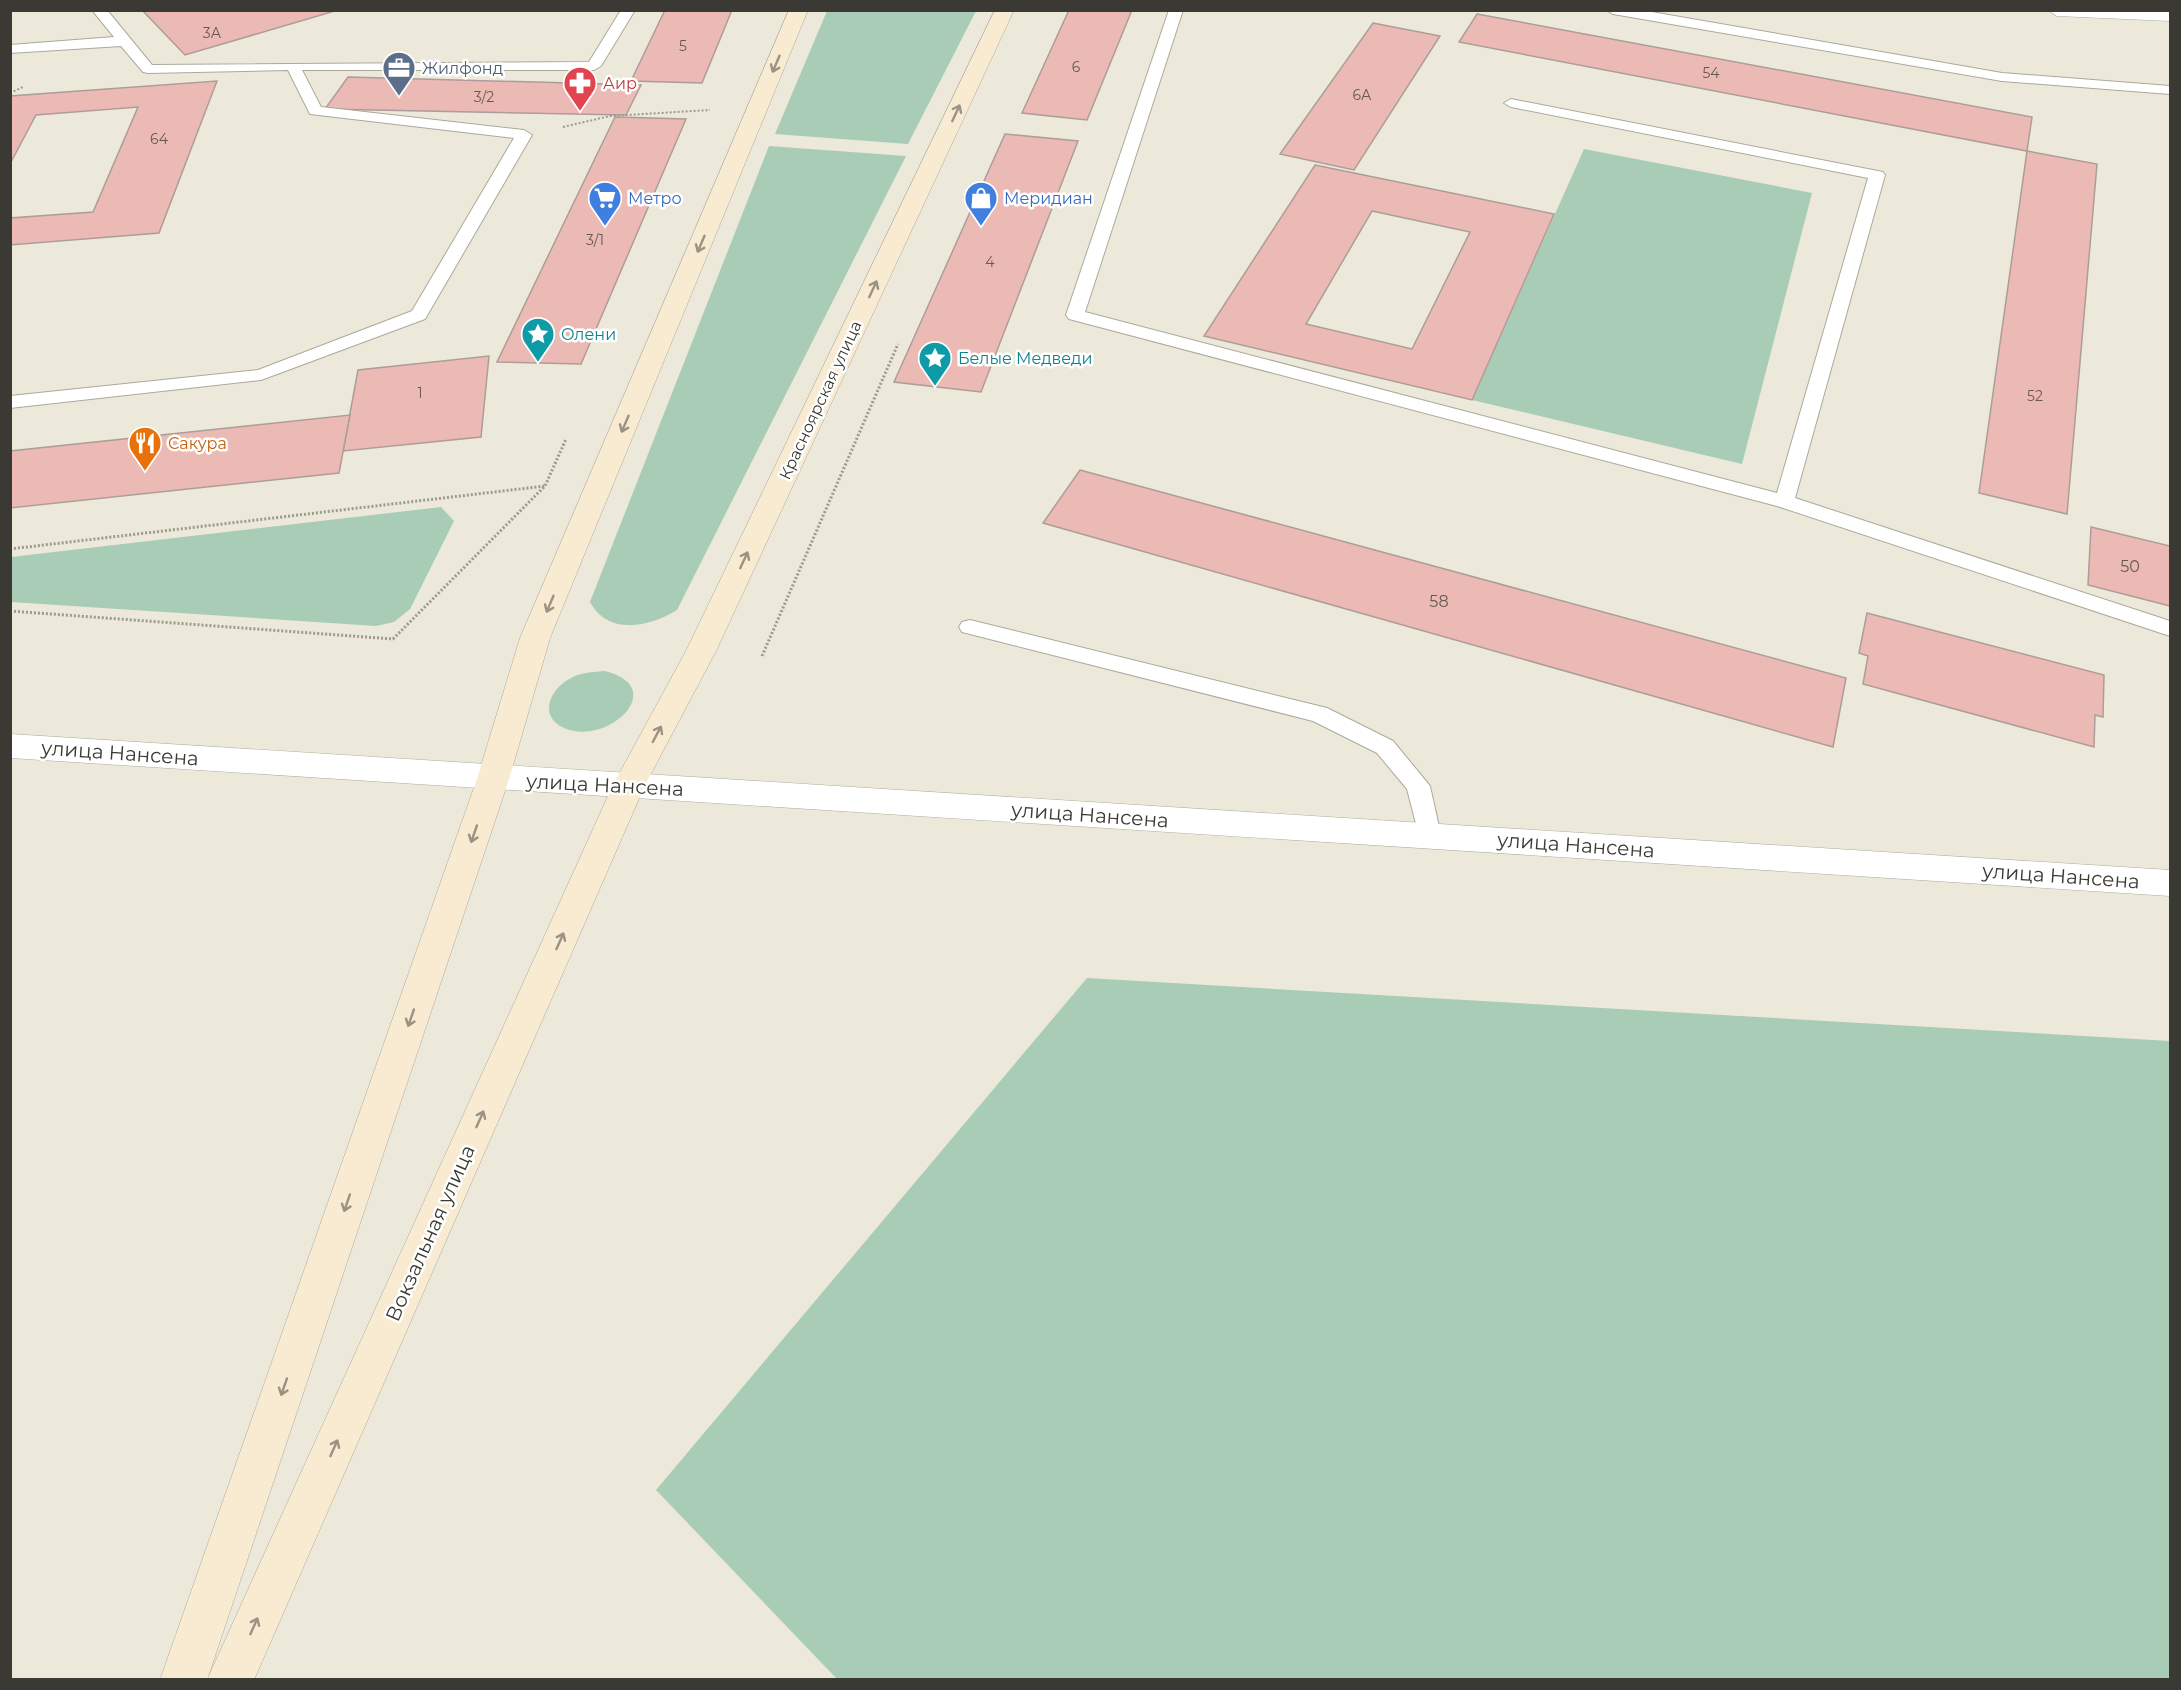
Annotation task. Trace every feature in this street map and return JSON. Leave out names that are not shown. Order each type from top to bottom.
[{"type":"main road","points":[[183,1680],[493,778],[535,638],[799,10]]},
{"type":"main road","name":"Красноярская улица","points":[[629,785],[701,651],[1005,10]]},
{"type":"main road","name":"Вокзальная улица","points":[[230,1680],[629,785]]},
{"type":"street","points":[[2057,10],[2170,15]]},
{"type":"street","name":"улица Нансена","points":[[10,746],[2170,883]]},
{"type":"lane","points":[[99,10],[148,69],[293,66],[594,66],[628,10]]},
{"type":"lane","points":[[1176,10],[1075,315],[1784,501],[2170,629]]},
{"type":"lane","points":[[1613,10],[2002,77],[2170,90]]},
{"type":"lane","points":[[10,49],[125,41]]},
{"type":"lane","points":[[10,402],[261,375],[419,315],[524,135],[315,111],[293,66]]},
{"type":"lane","points":[[1510,103],[1877,175],[1784,501]]},
{"type":"lane","points":[[970,627],[1319,714],[1385,747],[1418,786],[1429,836]]},
{"type":"path","points":[[524,135],[610,116],[712,110]]},
{"type":"path","points":[[10,549],[545,486],[393,639],[10,611]]},
{"type":"green space","points":[[827,11],[976,11],[908,144],[775,134]]},
{"type":"green space","points":[[769,146],[906,156],[677,610],[655,621],[630,625],[618,624],[598,613],[590,602]]},
{"type":"green space","points":[[1584,149],[1812,193],[1742,464],[1472,400]]},
{"type":"green space","points":[[441,507],[454,521],[410,609],[394,622],[376,626],[11,602],[11,557]]},
{"type":"green space","points":[[605,671],[624,679],[632,690],[632,702],[625,713],[613,723],[598,730],[581,732],[564,728],[555,722],[549,709],[550,701],[559,687],[577,675]]},
{"type":"green space","points":[[1087,978],[2170,1041],[2170,1679],[837,1679],[656,1490]]},
{"type":"building","points":[[142,10],[338,10],[185,55]]},
{"type":"building","points":[[665,10],[732,10],[702,83],[631,81]]},
{"type":"building","points":[[1069,10],[1132,10],[1087,120],[1022,113]]},
{"type":"building","points":[[1477,14],[2032,117],[2027,151],[1459,42]]},
{"type":"building","points":[[1373,23],[1440,36],[1354,170],[1280,154]]},
{"type":"building","points":[[348,77],[641,85],[626,115],[325,109]]},
{"type":"building","points":[[217,81],[159,233],[10,245],[10,218],[93,212],[138,107],[36,115],[10,164],[10,96]]},
{"type":"building","points":[[615,117],[686,119],[581,364],[497,362]]},
{"type":"building","points":[[1005,134],[1078,141],[981,392],[894,382]]},
{"type":"building","points":[[2027,151],[2097,164],[2067,514],[1979,493]]},
{"type":"building","points":[[1315,165],[1554,214],[1472,400],[1204,336]],"holes":[[[1372,211],[1470,232],[1412,349],[1306,324]]]},
{"type":"building","points":[[489,356],[481,437],[343,451],[358,370]]},
{"type":"building","points":[[350,415],[339,473],[10,508],[10,451]]},
{"type":"building","points":[[1080,470],[1846,678],[1833,747],[1043,523]]},
{"type":"building","points":[[2091,527],[2170,546],[2170,606],[2088,585]]},
{"type":"building","points":[[1867,613],[2104,675],[2103,717],[2095,715],[2094,747],[1863,684],[1868,656],[1859,653]]},
{"type":"place","name":"Жилфонд","points":[[399,97]]},
{"type":"place","name":"Аир","points":[[580,112]]},
{"type":"place","name":"Метро","points":[[605,227]]},
{"type":"place","name":"Меридиан","points":[[981,227]]},
{"type":"place","name":"Олени","points":[[538,363]]},
{"type":"place","name":"Белые Медведи","points":[[935,387]]},
{"type":"place","name":"Сакура","points":[[145,472]]}]
